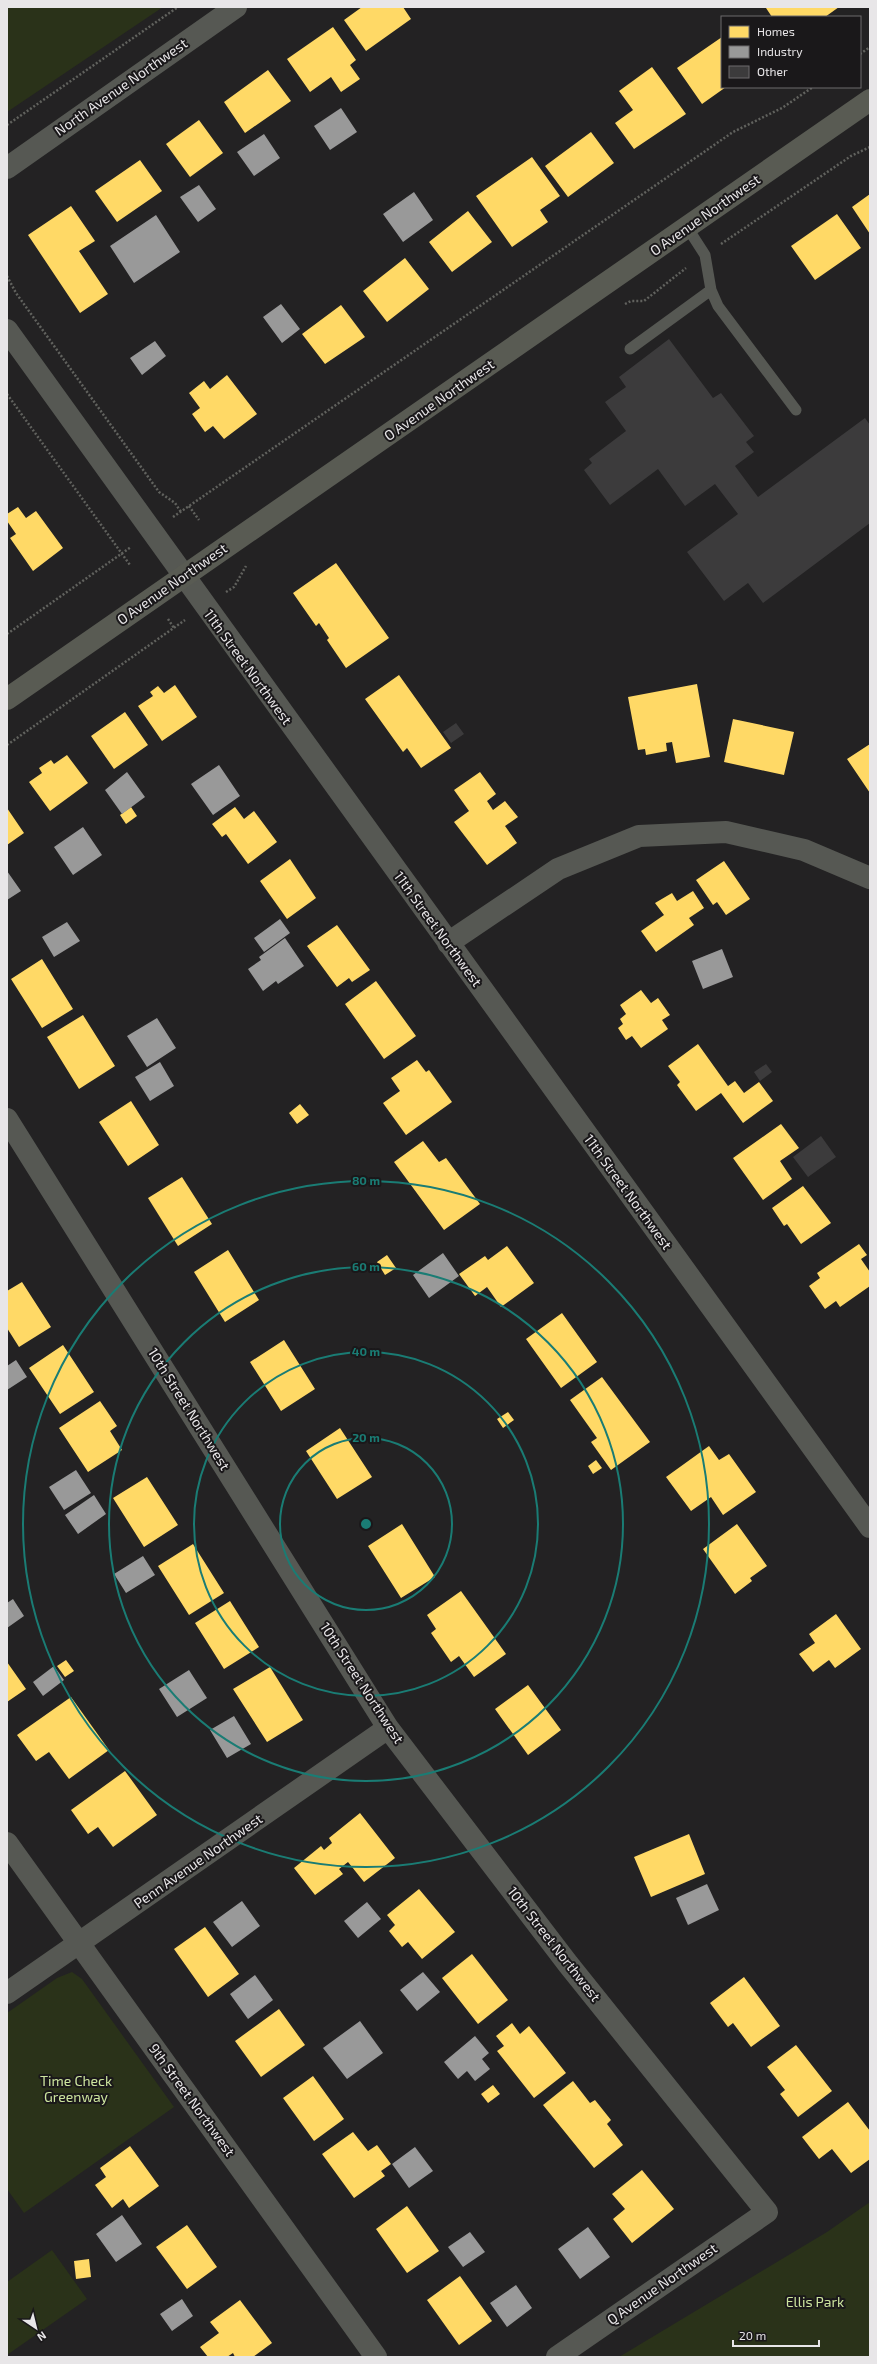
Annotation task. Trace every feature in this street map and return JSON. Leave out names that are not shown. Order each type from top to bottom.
[{"type":"street","name":"North Avenue Northwest","points":[[7,168],[236,7]]},
{"type":"street","name":"O Avenue Northwest","points":[[7,699],[870,100]]},
{"type":"street","name":"11th Street Northwest","points":[[7,330],[183,577],[870,1527]]},
{"type":"street","points":[[448,943],[558,869],[639,836],[726,832],[804,850],[870,878]]},
{"type":"street","name":"10th Street Northwest","points":[[7,1119],[388,1728],[568,1964],[767,2212]]},
{"type":"street","name":"Penn Avenue Northwest","points":[[7,1993],[388,1728]]},
{"type":"street","name":"9th Street Northwest","points":[[7,1843],[376,2357]]},
{"type":"street","name":"Q Avenue Northwest","points":[[557,2357],[767,2212]]},
{"type":"lane","points":[[687,227],[705,255],[711,290],[718,306],[796,410]]},
{"type":"lane","points":[[630,349],[711,290]]},
{"type":"path","points":[[7,125],[178,7]]},
{"type":"path","points":[[861,53],[870,47]]},
{"type":"path","points":[[169,520],[733,132],[782,108],[812,88]]},
{"type":"path","points":[[7,276],[16,293],[159,492],[175,503],[181,512]]},
{"type":"path","points":[[7,394],[130,566]]},
{"type":"path","points":[[189,506],[199,520]]},
{"type":"path","points":[[7,634],[135,545]]},
{"type":"path","points":[[165,616],[174,628]]},
{"type":"path","points":[[7,745],[188,619]]},
{"type":"green space","points":[[7,7],[163,7],[7,112]]},
{"type":"green space","name":"Time Check Greenway","points":[[72,1972],[82,1979],[174,2107],[24,2213],[7,2189],[7,2013],[57,1978]]},
{"type":"green space","name":"Ellis Park","points":[[870,2202],[870,2357],[619,2357],[827,2232]]},
{"type":"green space","points":[[52,2250],[87,2299],[7,2355],[7,2282]]},
{"type":"building: Homes","points":[[362,7],[403,7],[411,19],[366,51],[344,20]]},
{"type":"building: Homes","points":[[839,7],[826,16],[771,16],[766,8]]},
{"type":"building: Homes","points":[[333,27],[356,60],[350,65],[360,79],[341,92],[331,77],[310,92],[287,59]]},
{"type":"building: Homes","points":[[721,38],[721,88],[725,88],[702,104],[677,68]]},
{"type":"building: Homes","points":[[652,67],[686,114],[634,149],[615,123],[633,110],[619,91]]},
{"type":"building: Homes","points":[[268,70],[291,101],[245,133],[224,102]]},
{"type":"building: Homes","points":[[199,120],[223,153],[190,177],[166,144]]},
{"type":"building: Homes","points":[[591,132],[614,163],[568,197],[545,166]]},
{"type":"building: Homes","points":[[532,157],[560,196],[540,210],[548,222],[512,247],[476,196]]},
{"type":"building: Homes","points":[[140,160],[162,191],[117,222],[95,191]]},
{"type":"building: Homes","points":[[870,194],[870,234],[852,207]]},
{"type":"building: Homes","points":[[71,206],[95,241],[79,251],[108,294],[80,313],[28,235]]},
{"type":"building: Homes","points":[[468,211],[492,242],[452,272],[429,242]]},
{"type":"building: Homes","points":[[837,214],[861,248],[815,280],[791,246]]},
{"type":"building: Homes","points":[[405,258],[429,289],[387,322],[363,291]]},
{"type":"building: Homes","points":[[341,305],[365,337],[325,364],[302,334]]},
{"type":"building: Homes","points":[[227,375],[257,414],[224,439],[213,426],[205,432],[192,414],[200,408],[189,393],[204,381],[210,389]]},
{"type":"building: Homes","points":[[18,507],[26,518],[36,511],[63,548],[33,571],[10,538],[16,534],[7,521],[7,514]]},
{"type":"building: Homes","points":[[336,563],[389,638],[346,668],[327,640],[329,638],[319,623],[316,626],[293,593]]},
{"type":"building: Homes","points":[[399,675],[451,748],[421,768],[407,748],[403,752],[365,699]]},
{"type":"building: Homes","points":[[697,684],[710,757],[676,763],[672,742],[666,743],[667,751],[646,755],[645,749],[638,750],[628,697]]},
{"type":"building: Homes","points":[[175,685],[197,717],[162,741],[138,706],[153,696],[150,692],[158,686],[164,693]]},
{"type":"building: Homes","points":[[125,712],[148,745],[114,769],[91,736]]},
{"type":"building: Homes","points":[[733,719],[794,732],[784,775],[724,762]]},
{"type":"building: Homes","points":[[870,744],[870,793],[847,759]]},
{"type":"building: Homes","points":[[67,755],[88,783],[50,811],[29,782],[42,773],[39,768],[51,760],[54,764]]},
{"type":"building: Homes","points":[[480,772],[496,794],[487,801],[493,810],[505,801],[518,817],[505,826],[517,843],[487,865],[454,822],[469,811],[454,790]]},
{"type":"building: Homes","points":[[131,807],[137,816],[126,824],[120,815]]},
{"type":"building: Homes","points":[[235,807],[244,819],[254,811],[277,842],[248,864],[226,834],[222,837],[212,824]]},
{"type":"building: Homes","points":[[7,808],[24,833],[7,845]]},
{"type":"building: Homes","points":[[290,859],[316,898],[287,919],[260,881]]},
{"type":"building: Homes","points":[[724,861],[750,899],[726,915],[717,902],[713,905],[696,880]]},
{"type":"building: Homes","points":[[693,891],[704,908],[689,918],[694,925],[656,952],[641,931],[664,915],[655,903],[672,893],[677,901]]},
{"type":"building: Homes","points":[[337,925],[370,970],[352,982],[349,978],[337,987],[307,946]]},
{"type":"building: Homes","points":[[42,959],[73,1009],[42,1028],[11,979]]},
{"type":"building: Homes","points":[[376,981],[416,1036],[384,1059],[345,1004]]},
{"type":"building: Homes","points":[[641,990],[651,1003],[658,998],[670,1015],[662,1020],[668,1029],[641,1048],[632,1036],[626,1040],[618,1028],[623,1024],[620,1019],[626,1014],[620,1005]]},
{"type":"building: Homes","points":[[83,1015],[115,1066],[79,1089],[47,1037]]},
{"type":"building: Homes","points":[[698,1044],[728,1086],[735,1081],[744,1093],[759,1082],[773,1101],[743,1123],[721,1093],[696,1111],[677,1085],[680,1082],[668,1066]]},
{"type":"building: Homes","points":[[417,1060],[426,1072],[429,1070],[452,1102],[406,1135],[383,1103],[400,1091],[391,1078]]},
{"type":"building: Homes","points":[[131,1101],[159,1145],[128,1166],[99,1122]]},
{"type":"building: Homes","points":[[300,1104],[309,1115],[297,1124],[289,1113]]},
{"type":"building: Homes","points":[[781,1124],[799,1148],[780,1161],[792,1179],[763,1200],[733,1158]]},
{"type":"building: Homes","points":[[423,1141],[439,1162],[446,1158],[480,1204],[444,1230],[394,1162]]},
{"type":"building: Homes","points":[[182,1177],[212,1224],[178,1246],[148,1198]]},
{"type":"building: Homes","points":[[803,1186],[831,1223],[801,1244],[787,1224],[784,1226],[772,1208]]},
{"type":"building: Homes","points":[[859,1244],[867,1255],[861,1259],[870,1272],[870,1286],[840,1307],[836,1301],[825,1309],[809,1286],[820,1278],[817,1273]]},
{"type":"building: Homes","points":[[507,1246],[534,1283],[501,1307],[487,1287],[475,1296],[459,1274],[485,1256],[488,1260]]},
{"type":"building: Homes","points":[[228,1250],[259,1300],[225,1322],[194,1272]]},
{"type":"building: Homes","points":[[387,1255],[396,1268],[385,1275],[377,1262]]},
{"type":"building: Homes","points":[[22,1282],[51,1327],[19,1347],[7,1328],[7,1291]]},
{"type":"building: Homes","points":[[562,1313],[597,1362],[561,1388],[526,1339]]},
{"type":"building: Homes","points":[[284,1340],[315,1389],[281,1411],[250,1362]]},
{"type":"building: Homes","points":[[63,1345],[94,1392],[60,1414],[29,1368]]},
{"type":"building: Homes","points":[[602,1377],[650,1442],[611,1470],[591,1442],[597,1438],[570,1400]]},
{"type":"building: Homes","points":[[100,1401],[117,1426],[110,1431],[122,1450],[88,1472],[59,1428]]},
{"type":"building: Homes","points":[[508,1412],[514,1420],[503,1428],[497,1419]]},
{"type":"building: Homes","points":[[340,1428],[372,1477],[337,1499],[306,1451]]},
{"type":"building: Homes","points":[[709,1446],[719,1460],[729,1454],[756,1492],[723,1515],[711,1497],[691,1511],[666,1477]]},
{"type":"building: Homes","points":[[596,1460],[602,1468],[593,1474],[588,1466]]},
{"type":"building: Homes","points":[[147,1477],[178,1525],[144,1547],[113,1498]]},
{"type":"building: Homes","points":[[402,1524],[435,1577],[401,1598],[368,1546]]},
{"type":"building: Homes","points":[[737,1524],[767,1566],[750,1578],[752,1581],[735,1594],[703,1549]]},
{"type":"building: Homes","points":[[193,1544],[224,1593],[189,1615],[158,1566]]},
{"type":"building: Homes","points":[[461,1591],[506,1654],[474,1677],[459,1656],[451,1662],[431,1633],[436,1629],[427,1615]]},
{"type":"building: Homes","points":[[230,1601],[259,1647],[224,1669],[195,1623]]},
{"type":"building: Homes","points":[[836,1614],[861,1649],[835,1668],[829,1660],[813,1672],[799,1654],[815,1643],[809,1634]]},
{"type":"building: Homes","points":[[66,1660],[74,1671],[65,1677],[57,1666]]},
{"type":"building: Homes","points":[[7,1662],[26,1689],[7,1702]]},
{"type":"building: Homes","points":[[270,1667],[303,1720],[267,1742],[233,1689]]},
{"type":"building: Homes","points":[[528,1685],[561,1730],[528,1755],[495,1709]]},
{"type":"building: Homes","points":[[71,1697],[109,1750],[69,1779],[49,1752],[36,1761],[17,1735]]},
{"type":"building: Homes","points":[[125,1771],[157,1815],[113,1847],[98,1827],[88,1834],[71,1810]]},
{"type":"building: Homes","points":[[360,1813],[395,1858],[364,1882],[348,1862],[339,1869],[343,1874],[315,1895],[294,1868],[321,1846],[324,1850],[332,1843],[329,1838]]},
{"type":"building: Homes","points":[[689,1834],[705,1874],[651,1897],[634,1857]]},
{"type":"building: Homes","points":[[419,1889],[455,1932],[422,1959],[408,1942],[402,1947],[389,1931],[395,1925],[387,1915]]},
{"type":"building: Homes","points":[[205,1927],[239,1974],[208,1997],[174,1949]]},
{"type":"building: Homes","points":[[472,1954],[508,2000],[478,2024],[442,1978]]},
{"type":"building: Homes","points":[[744,1977],[780,2026],[751,2047],[733,2023],[728,2027],[710,2003]]},
{"type":"building: Homes","points":[[279,2009],[305,2045],[261,2077],[235,2041]]},
{"type":"building: Homes","points":[[512,2023],[520,2034],[529,2026],[566,2073],[534,2098],[497,2051],[504,2046],[496,2036]]},
{"type":"building: Homes","points":[[796,2045],[832,2091],[798,2117],[780,2094],[785,2090],[767,2067]]},
{"type":"building: Homes","points":[[313,2076],[344,2119],[314,2141],[283,2098]]},
{"type":"building: Homes","points":[[573,2081],[590,2103],[595,2100],[611,2120],[607,2124],[623,2145],[594,2168],[543,2105]]},
{"type":"building: Homes","points":[[493,2085],[500,2094],[488,2103],[481,2094]]},
{"type":"building: Homes","points":[[848,2102],[870,2131],[870,2159],[851,2173],[832,2149],[819,2159],[802,2137]]},
{"type":"building: Homes","points":[[353,2132],[368,2151],[377,2145],[391,2164],[381,2171],[385,2176],[354,2198],[322,2154]]},
{"type":"building: Homes","points":[[130,2146],[159,2186],[129,2208],[123,2199],[112,2208],[95,2185],[106,2177],[100,2168]]},
{"type":"building: Homes","points":[[642,2170],[674,2209],[632,2243],[613,2219],[625,2209],[612,2194]]},
{"type":"building: Homes","points":[[407,2206],[439,2251],[407,2273],[376,2229]]},
{"type":"building: Homes","points":[[187,2225],[217,2267],[187,2289],[156,2247]]},
{"type":"building: Homes","points":[[89,2259],[91,2277],[76,2279],[74,2261]]},
{"type":"building: Homes","points":[[460,2276],[492,2321],[459,2345],[427,2300]]},
{"type":"building: Homes","points":[[240,2300],[272,2343],[253,2357],[235,2357],[233,2353],[227,2357],[208,2357],[200,2347],[219,2333],[210,2322]]},
{"type":"building: Industry","points":[[341,108],[357,132],[330,150],[314,126]]},
{"type":"building: Industry","points":[[264,134],[280,158],[254,176],[237,152]]},
{"type":"building: Industry","points":[[199,185],[216,209],[198,222],[180,197]]},
{"type":"building: Industry","points":[[414,192],[433,220],[403,242],[383,214]]},
{"type":"building: Industry","points":[[156,215],[180,252],[134,283],[110,246]]},
{"type":"building: Industry","points":[[281,304],[300,329],[282,343],[263,317]]},
{"type":"building: Industry","points":[[155,341],[166,356],[142,375],[130,358]]},
{"type":"building: Industry","points":[[219,765],[240,796],[213,815],[191,784]]},
{"type":"building: Industry","points":[[127,772],[145,797],[122,814],[105,790]]},
{"type":"building: Industry","points":[[83,827],[102,855],[73,875],[54,847]]},
{"type":"building: Industry","points":[[7,871],[21,891],[7,900]]},
{"type":"building: Industry","points":[[280,919],[290,933],[264,952],[254,938]]},
{"type":"building: Industry","points":[[67,922],[80,941],[54,957],[42,937]]},
{"type":"building: Industry","points":[[285,938],[304,966],[278,984],[276,981],[263,991],[248,969],[261,960],[259,957]]},
{"type":"building: Industry","points":[[722,949],[733,977],[703,989],[692,961]]},
{"type":"building: Industry","points":[[157,1018],[176,1048],[147,1067],[127,1036]]},
{"type":"building: Industry","points":[[160,1062],[174,1086],[150,1101],[135,1077]]},
{"type":"building: Industry","points":[[443,1253],[459,1276],[429,1298],[413,1275]]},
{"type":"building: Industry","points":[[16,1360],[27,1377],[7,1390],[7,1366]]},
{"type":"building: Industry","points":[[76,1470],[91,1493],[64,1510],[49,1487]]},
{"type":"building: Industry","points":[[94,1495],[106,1514],[78,1534],[65,1515]]},
{"type":"building: Industry","points":[[143,1556],[155,1575],[126,1593],[114,1574]]},
{"type":"building: Industry","points":[[13,1599],[24,1616],[7,1628],[7,1603]]},
{"type":"building: Industry","points":[[54,1666],[64,1680],[43,1696],[33,1682]]},
{"type":"building: Industry","points":[[189,1670],[207,1698],[177,1717],[159,1689]]},
{"type":"building: Industry","points":[[234,1716],[251,1744],[227,1758],[210,1730]]},
{"type":"building: Industry","points":[[707,1884],[719,1910],[688,1925],[676,1898]]},
{"type":"building: Industry","points":[[242,1901],[260,1926],[232,1947],[213,1922]]},
{"type":"building: Industry","points":[[367,1902],[381,1919],[358,1938],[344,1921]]},
{"type":"building: Industry","points":[[423,1972],[440,1992],[417,2011],[400,1990]]},
{"type":"building: Industry","points":[[255,1975],[273,2000],[248,2019],[230,1994]]},
{"type":"building: Industry","points":[[360,2021],[383,2053],[347,2079],[323,2048]]},
{"type":"building: Industry","points":[[475,2036],[489,2053],[482,2059],[490,2069],[475,2081],[467,2071],[458,2079],[444,2062]]},
{"type":"building: Industry","points":[[415,2147],[433,2171],[409,2188],[392,2164]]},
{"type":"building: Industry","points":[[122,2215],[142,2244],[116,2262],[96,2234]]},
{"type":"building: Industry","points":[[588,2227],[610,2257],[580,2279],[558,2249]]},
{"type":"building: Industry","points":[[470,2232],[485,2252],[463,2267],[448,2247]]},
{"type":"building: Industry","points":[[516,2285],[532,2308],[507,2327],[490,2303]]},
{"type":"building: Industry","points":[[182,2299],[193,2316],[172,2331],[160,2314]]},
{"type":"building: Other","points":[[669,339],[713,398],[721,393],[754,436],[746,442],[754,452],[735,466],[758,497],[865,418],[870,425],[870,523],[763,603],[748,583],[724,601],[687,552],[738,514],[715,484],[685,506],[658,469],[610,505],[584,470],[592,463],[589,459],[626,431],[605,402],[626,387],[619,377]]},
{"type":"building: Other","points":[[456,723],[464,734],[451,743],[443,732]]},
{"type":"building: Other","points":[[766,1064],[772,1072],[760,1081],[754,1072]]},
{"type":"building: Other","points":[[821,1136],[836,1157],[808,1177],[793,1157]]}]
